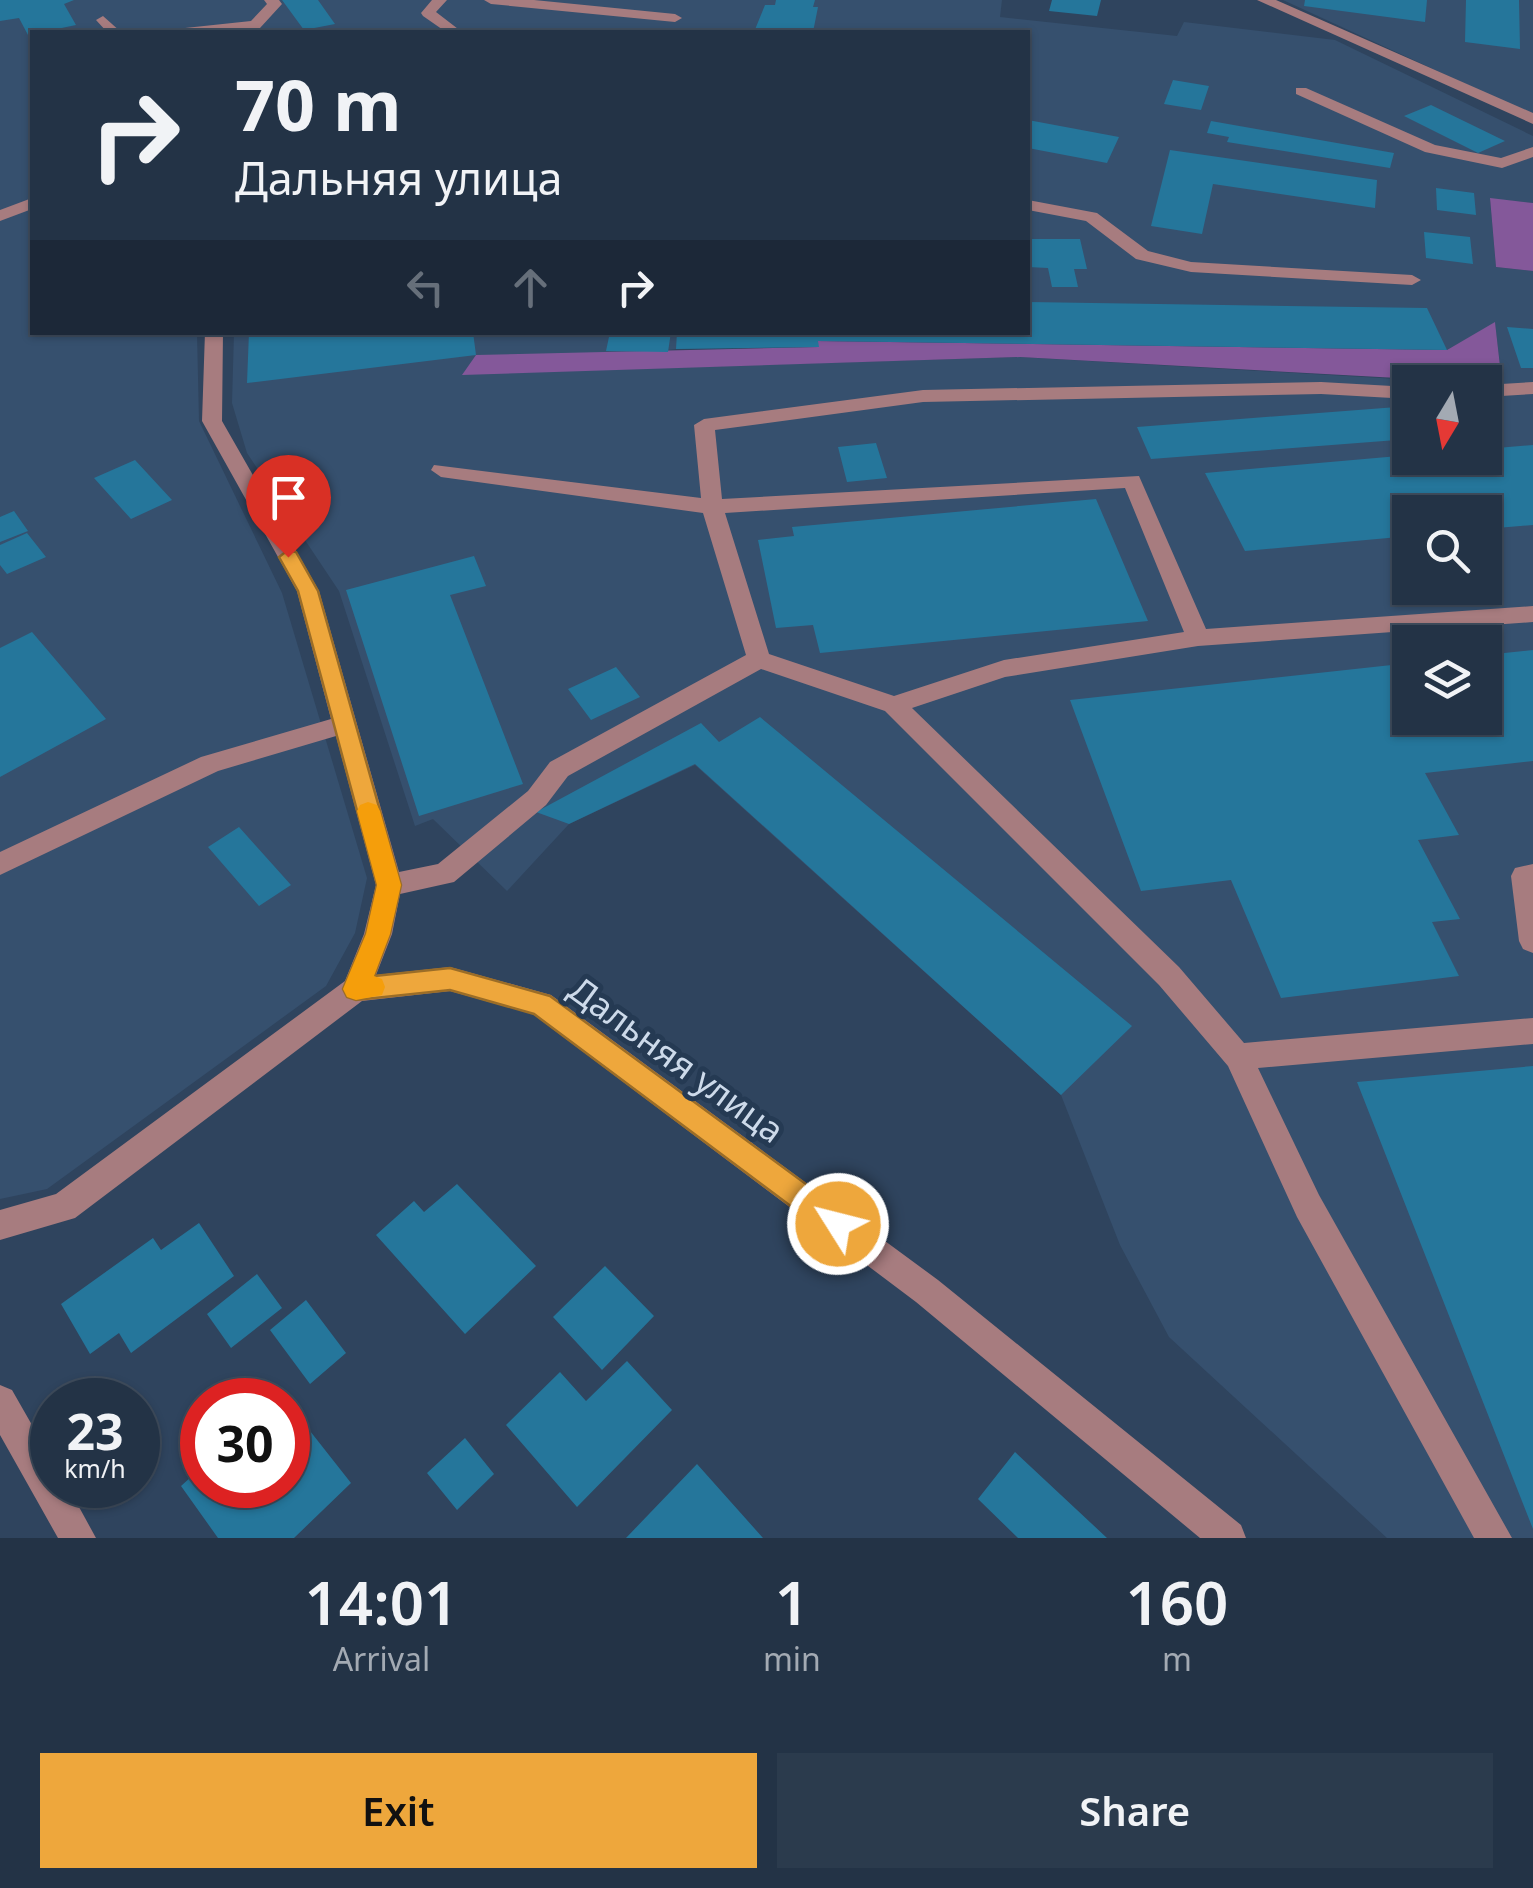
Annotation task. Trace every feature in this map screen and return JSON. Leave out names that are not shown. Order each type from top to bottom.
[{"type":"street","points":[[205,30],[256,25],[275,4],[271,0]]},
{"type":"street","points":[[440,0],[428,13],[452,30]]},
{"type":"street","points":[[491,0],[675,18]]},
{"type":"street","points":[[1264,0],[1533,120]]},
{"type":"street","points":[[1301,91],[1431,150],[1502,164],[1533,152]]},
{"type":"street","points":[[0,216],[30,204]]},
{"type":"street","points":[[1030,205],[1090,218],[1142,255],[1191,267],[1412,280]]},
{"type":"street","points":[[0,1226],[64,1207],[356,989],[378,934],[389,885],[308,591],[212,421],[214,335]]},
{"type":"street","points":[[759,659],[712,507],[704,426],[922,396],[1322,388],[1392,392]]},
{"type":"street","points":[[1502,391],[1533,388]]},
{"type":"street","points":[[441,470],[712,507],[1132,481],[1198,638]]},
{"type":"street","points":[[894,705],[1004,669],[1198,638],[1533,614]]},
{"type":"street","points":[[389,885],[445,874],[538,798],[559,769],[759,659],[894,705],[1169,976],[1238,1057],[1308,1206],[1494,1538]]},
{"type":"street","points":[[0,864],[210,764],[344,724]]},
{"type":"street","points":[[1533,874],[1524,876],[1533,941]]},
{"type":"street","name":"Дальняя улица","points":[[356,989],[450,979],[541,1004],[927,1291],[1228,1538]]},
{"type":"street","points":[[1238,1057],[1533,1031]]},
{"type":"street","points":[[0,1402],[78,1538]]},
{"type":"shaded area","points":[[0,0],[1002,0],[1000,17],[1177,36],[1184,22],[1335,40],[1533,136],[1533,203],[1490,199],[1496,267],[1533,271],[1533,1538],[1387,1538],[1169,1337],[1120,1245],[1061,1095],[695,765],[569,824],[507,891],[433,819],[415,826],[339,591],[247,453],[232,403],[234,335],[1030,335],[1030,30],[30,30],[30,335],[197,335],[199,421],[282,593],[367,878],[355,933],[326,986],[47,1189],[0,1199]]},
{"type":"shaded area","points":[[1283,0],[1533,0],[1533,115]]},
{"type":"shaded area","points":[[1490,198],[1533,203],[1533,271],[1496,267]]},
{"type":"shaded area","points":[[1495,322],[1500,365],[1392,365],[1392,378],[1020,357],[462,375],[476,355],[818,347],[818,341],[1447,350]]},
{"type":"building","points":[[0,0],[74,0],[64,4],[76,25],[30,30],[28,35],[19,18],[0,21]]},
{"type":"building","points":[[282,0],[318,0],[335,24],[304,30]]},
{"type":"building","points":[[776,0],[815,0],[813,7],[818,7],[813,30],[755,30],[765,5],[775,5]]},
{"type":"building","points":[[1052,0],[1101,0],[1097,16],[1049,11]]},
{"type":"building","points":[[1305,0],[1427,0],[1425,22],[1304,6]]},
{"type":"building","points":[[1466,0],[1519,0],[1520,49],[1465,42]]},
{"type":"building","points":[[1173,80],[1209,86],[1201,110],[1164,104]]},
{"type":"building","points":[[1431,105],[1505,141],[1478,153],[1404,116]]},
{"type":"building","points":[[1030,120],[1119,137],[1107,163],[1030,148]]},
{"type":"building","points":[[1211,121],[1394,153],[1390,168],[1227,142],[1229,137],[1207,133]]},
{"type":"building","points":[[1170,150],[1377,180],[1375,208],[1213,184],[1202,234],[1151,226]]},
{"type":"building","points":[[1436,188],[1474,193],[1476,215],[1437,210]]},
{"type":"building","points":[[1424,232],[1470,237],[1473,264],[1426,258]]},
{"type":"building","points":[[1030,239],[1080,239],[1087,269],[1074,269],[1078,287],[1052,287],[1048,268],[1030,267]]},
{"type":"building","points":[[1030,302],[1427,308],[1447,350],[818,341],[819,347],[676,349],[677,335],[1030,335]]},
{"type":"building","points":[[1507,327],[1533,329],[1533,368],[1521,368]]},
{"type":"building","points":[[249,335],[473,335],[476,355],[247,383]]},
{"type":"building","points":[[609,335],[671,335],[668,352],[606,351]]},
{"type":"building","points":[[1392,407],[1392,440],[1151,459],[1137,427]]},
{"type":"building","points":[[876,443],[887,478],[847,482],[838,447]]},
{"type":"building","points":[[1533,445],[1533,525],[1502,528],[1502,495],[1392,495],[1392,538],[1245,551],[1205,473],[1392,457],[1392,475],[1502,475],[1502,448]]},
{"type":"building","points":[[135,460],[172,500],[131,519],[94,478]]},
{"type":"building","points":[[1096,499],[1148,621],[820,653],[813,625],[776,628],[758,540],[794,536],[792,527]]},
{"type":"building","points":[[14,511],[28,531],[0,542],[0,517]]},
{"type":"building","points":[[27,533],[46,557],[7,574],[0,565],[0,545]]},
{"type":"building","points":[[474,556],[486,586],[450,595],[523,784],[419,816],[346,590]]},
{"type":"building","points":[[32,632],[106,719],[0,777],[0,648]]},
{"type":"building","points":[[1533,650],[1533,761],[1425,773],[1459,835],[1418,840],[1460,919],[1432,922],[1459,976],[1281,998],[1231,880],[1141,891],[1070,700],[1392,665],[1392,735],[1502,735],[1502,653]]},
{"type":"building","points":[[616,667],[640,697],[591,720],[568,689]]},
{"type":"building","points":[[760,717],[1132,1026],[1061,1095],[695,764],[569,824],[536,812],[701,723],[719,742]]},
{"type":"building","points":[[239,827],[291,885],[259,906],[208,847]]},
{"type":"building","points":[[1533,1066],[1533,1529],[1357,1082]]},
{"type":"building","points":[[457,1184],[536,1266],[465,1334],[376,1235],[414,1201],[424,1212]]},
{"type":"building","points":[[199,1223],[234,1276],[131,1353],[119,1333],[90,1354],[61,1304],[153,1238],[161,1250]]},
{"type":"building","points":[[605,1266],[654,1316],[602,1370],[553,1317]]},
{"type":"building","points":[[257,1274],[282,1308],[231,1348],[207,1314]]},
{"type":"building","points":[[306,1300],[346,1353],[310,1384],[310,1378],[306,1378],[270,1330]]},
{"type":"building","points":[[627,1361],[672,1410],[577,1507],[506,1425],[560,1372],[586,1401]]},
{"type":"building","points":[[310,1431],[351,1483],[294,1538],[218,1538],[197,1508],[310,1508]]},
{"type":"building","points":[[465,1438],[494,1474],[457,1510],[427,1473]]},
{"type":"building","points":[[1015,1452],[1107,1538],[1018,1538],[978,1499]]},
{"type":"building","points":[[697,1464],[763,1538],[626,1538]]},
{"type":"slow traffic","points":[[368,811],[389,885],[378,934],[356,989],[372,987]]},
{"type":"route","points":[[288,557],[308,591],[389,885],[378,934],[356,989],[450,979],[541,1004],[838,1224]]}]
